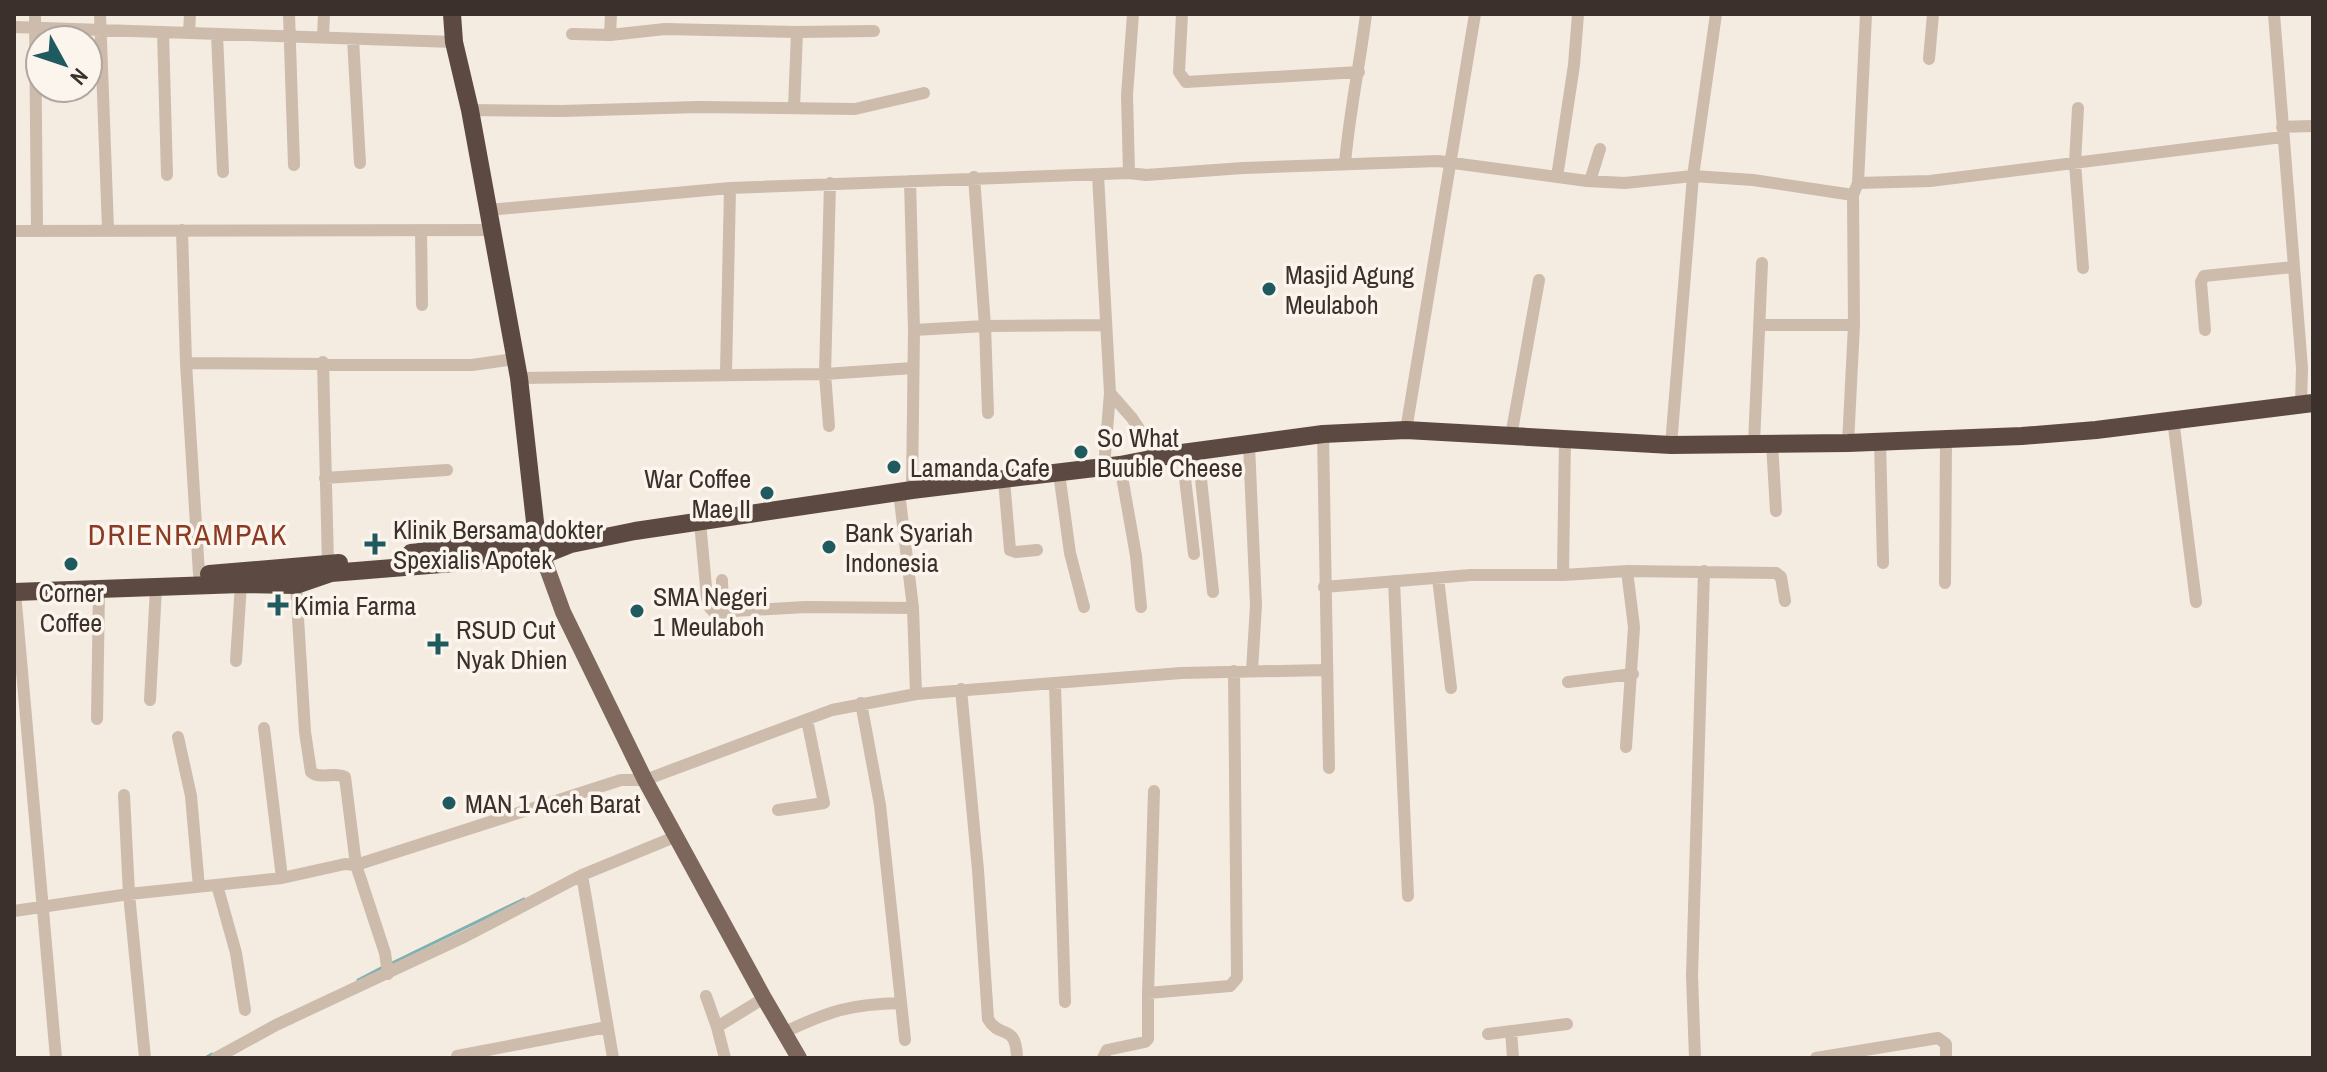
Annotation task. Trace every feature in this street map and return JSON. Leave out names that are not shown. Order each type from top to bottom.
[{"type":"highway","points":[[452,14],[454,42],[470,110],[516,368],[539,548]]},
{"type":"highway","points":[[14,592],[296,585],[331,573],[571,544],[906,491],[1112,466],[1323,434],[1406,430],[1671,445],[1848,443],[2096,430],[2307,404]]},
{"type":"highway","points":[[14,583],[328,564],[501,541],[539,548]]},
{"type":"main road","points":[[539,548],[563,612],[645,780],[799,1058]]},
{"type":"street","points":[[189,33],[190,14]]},
{"type":"street","points":[[289,14],[294,165]]},
{"type":"street","points":[[323,37],[324,14]]},
{"type":"street","points":[[610,35],[611,14]]},
{"type":"street","points":[[1129,173],[1127,95],[1133,14]]},
{"type":"street","points":[[1182,14],[1179,72],[1186,82],[1359,72]]},
{"type":"street","points":[[1345,164],[1349,117],[1359,72],[1366,14]]},
{"type":"street","points":[[1406,430],[1475,14]]},
{"type":"street","points":[[1557,177],[1574,65],[1578,14]]},
{"type":"street","points":[[1671,445],[1693,176],[1716,14]]},
{"type":"street","points":[[1848,443],[1854,325],[1855,189],[1866,14]]},
{"type":"street","points":[[1929,59],[1933,14]]},
{"type":"street","points":[[2274,14],[2307,404]]},
{"type":"street","points":[[14,27],[35,21],[57,24]]},
{"type":"street","points":[[35,21],[37,231]]},
{"type":"street","points":[[572,34],[610,35],[665,29],[874,31]]},
{"type":"street","points":[[104,30],[454,42]]},
{"type":"street","points":[[163,32],[167,175]]},
{"type":"street","points":[[794,108],[797,32]]},
{"type":"street","points":[[217,34],[223,172]]},
{"type":"street","points":[[353,39],[360,163]]},
{"type":"street","points":[[470,110],[855,109],[924,93]]},
{"type":"street","points":[[104,104],[108,229]]},
{"type":"street","points":[[2078,108],[2075,163],[2083,268]]},
{"type":"street","points":[[488,210],[730,188],[974,177],[1146,175],[1438,161],[1590,181],[1625,183],[1693,176],[1855,189],[2075,163],[2313,126]]},
{"type":"street","points":[[1590,181],[1600,149]]},
{"type":"street","points":[[1098,175],[1112,466],[1136,556],[1141,607]]},
{"type":"street","points":[[974,177],[988,413]]},
{"type":"street","points":[[910,181],[914,330],[906,491],[916,694]]},
{"type":"street","points":[[829,426],[825,374],[830,183]]},
{"type":"street","points":[[726,373],[730,188]]},
{"type":"street","points":[[182,230],[186,363],[199,574]]},
{"type":"street","points":[[421,230],[422,305]]},
{"type":"street","points":[[14,231],[492,230]]},
{"type":"street","points":[[1762,263],[1759,325],[1763,443],[1776,511]]},
{"type":"street","points":[[2205,330],[2201,282],[2204,276],[2293,267]]},
{"type":"street","points":[[1511,436],[1539,280]]},
{"type":"street","points":[[914,330],[1106,325]]},
{"type":"street","points":[[1759,325],[1854,325]]},
{"type":"street","points":[[186,363],[323,362],[825,374],[913,368]]},
{"type":"street","points":[[323,362],[328,564]]},
{"type":"street","points":[[1110,393],[1132,418],[1158,458]]},
{"type":"street","points":[[2173,419],[2196,602]]},
{"type":"street","points":[[1323,434],[1329,768]]},
{"type":"street","points":[[1563,575],[1565,438]]},
{"type":"street","points":[[1945,583],[1946,440]]},
{"type":"street","points":[[1880,441],[1883,563]]},
{"type":"street","points":[[1249,445],[1256,605],[1252,671]]},
{"type":"street","points":[[1190,452],[1194,554]]},
{"type":"street","points":[[1190,452],[1213,592]]},
{"type":"street","points":[[325,478],[447,470]]},
{"type":"street","points":[[1059,473],[1070,553],[1084,607]]},
{"type":"street","points":[[1004,480],[1010,550],[1037,550]]},
{"type":"street","points":[[700,522],[710,608],[723,613],[806,607],[913,608]]},
{"type":"street","points":[[1324,587],[1471,575],[1627,571],[1776,573],[1781,577],[1785,601]]},
{"type":"street","points":[[1626,747],[1634,627],[1627,571]]},
{"type":"street","points":[[1695,1058],[1692,961],[1704,571]]},
{"type":"street","points":[[1438,578],[1451,688]]},
{"type":"street","points":[[722,580],[723,613]]},
{"type":"street","points":[[1394,581],[1408,896]]},
{"type":"street","points":[[236,661],[241,584]]},
{"type":"street","points":[[296,585],[305,732],[311,772],[317,776],[345,777],[356,865],[386,963]]},
{"type":"street","points":[[150,700],[156,588]]},
{"type":"street","points":[[97,719],[99,590]]},
{"type":"street","points":[[14,592],[56,1058]]},
{"type":"street","points":[[14,911],[129,894],[282,878],[345,864],[356,865],[621,780],[645,780],[861,703],[961,689],[1055,685],[1181,673],[1326,670]]},
{"type":"street","points":[[1148,993],[1230,986],[1237,978],[1234,671]]},
{"type":"street","points":[[1568,682],[1633,674]]},
{"type":"street","points":[[1055,685],[1065,1002]]},
{"type":"street","points":[[961,689],[988,1019],[992,1026],[1012,1035],[1017,1041],[1017,1058]]},
{"type":"street","points":[[861,703],[880,805],[905,1040]]},
{"type":"street","points":[[778,810],[824,803],[807,720]]},
{"type":"street","points":[[264,728],[282,878]]},
{"type":"street","points":[[178,737],[191,796],[199,887]]},
{"type":"street","points":[[1103,1058],[1107,1050],[1148,1039],[1154,791]]},
{"type":"street","points":[[124,795],[129,894],[145,1058]]},
{"type":"street","points":[[216,1058],[386,963],[466,936],[582,875],[677,836]]},
{"type":"street","points":[[582,875],[613,1058]]},
{"type":"street","points":[[217,885],[236,953],[245,1010]]},
{"type":"street","points":[[706,996],[725,1058]]},
{"type":"street","points":[[717,1027],[764,998]]},
{"type":"street","points":[[785,1032],[826,1012],[846,1007],[901,1003]]},
{"type":"street","points":[[1488,1034],[1567,1024]]},
{"type":"street","points":[[457,1056],[607,1027]]},
{"type":"street","points":[[1511,1031],[1513,1058]]},
{"type":"street","points":[[1816,1058],[1938,1038],[1946,1044],[1946,1058]]},
{"type":"waterway","points":[[390,964],[524,899]]},
{"type":"waterway","points":[[358,980],[383,967]]},
{"type":"waterway","points":[[205,1058],[212,1054]]},
{"type":"place","name":"Masjid Agung Meulaboh","points":[[1269,289]]},
{"type":"place","name":"So What Buuble Cheese","points":[[1081,452]]},
{"type":"place","name":"Lamanda Cafe","points":[[894,467]]},
{"type":"place","name":"War Coffee Mae II","points":[[767,493]]},
{"type":"place","name":"Klinik Bersama dokter Spexialis Apotek","points":[[375,544]]},
{"type":"place","name":"Bank Syariah Indonesia","points":[[829,547]]},
{"type":"place","name":"Corner Coffee","points":[[71,564]]},
{"type":"place","name":"Kimia Farma","points":[[278,605]]},
{"type":"place","name":"SMA Negeri 1 Meulaboh","points":[[637,611]]},
{"type":"place","name":"RSUD Cut Nyak Dhien","points":[[438,644]]},
{"type":"place","name":"MAN 1 Aceh Barat","points":[[449,803]]},
{"type":"district","name":"DRIENRAMPAK","points":[[188,534]]}]
